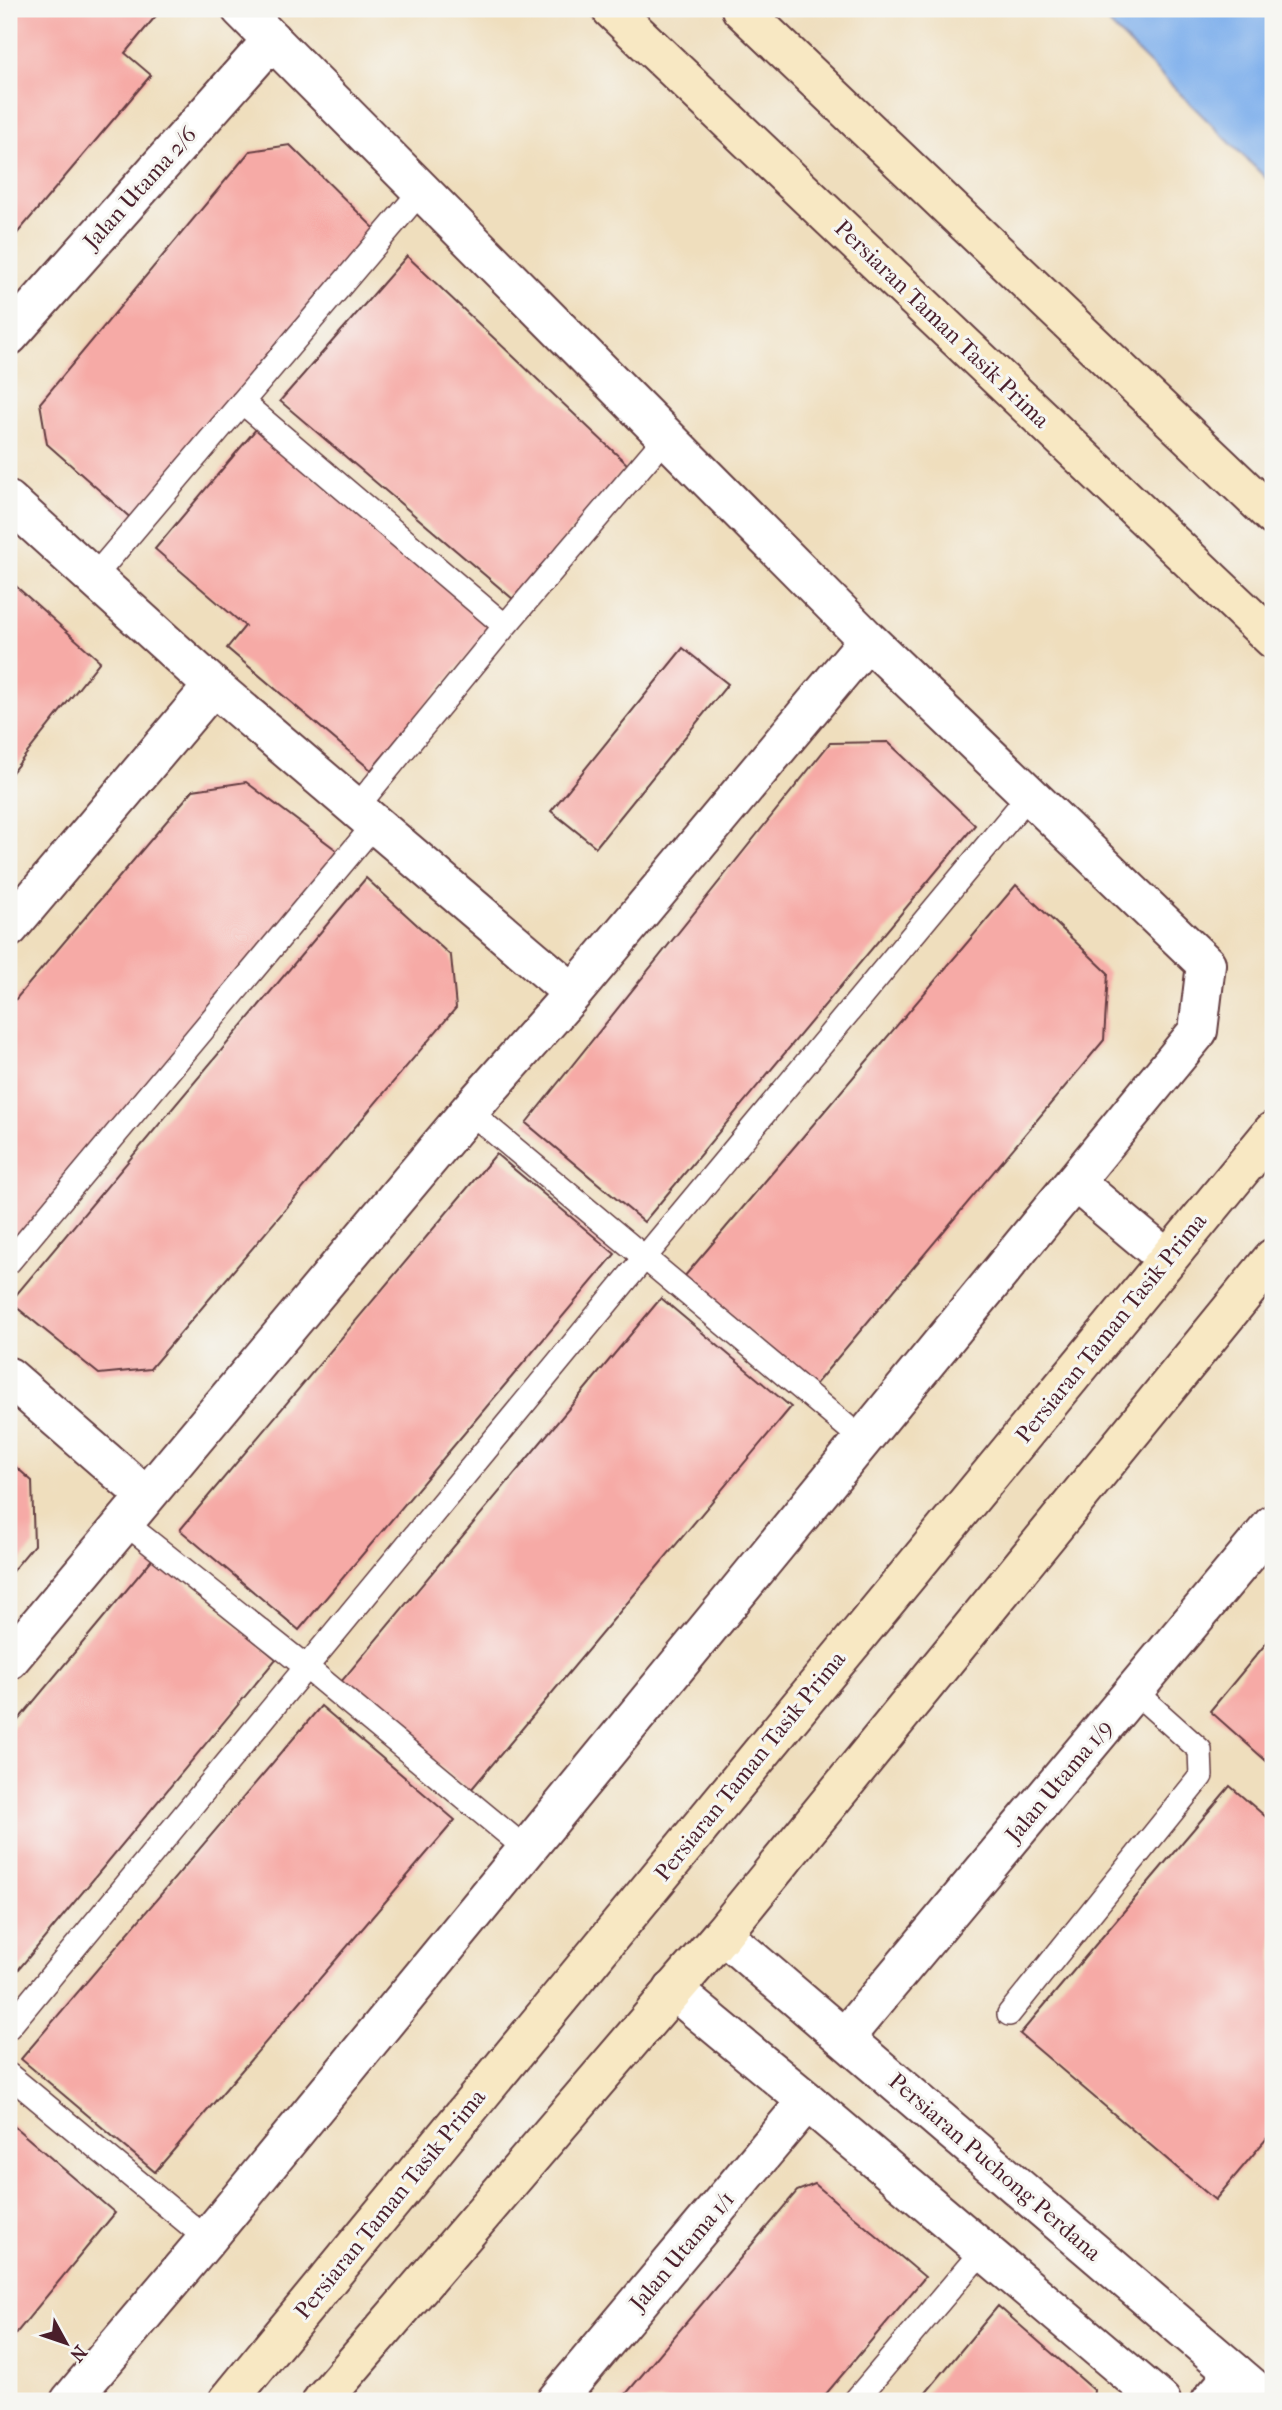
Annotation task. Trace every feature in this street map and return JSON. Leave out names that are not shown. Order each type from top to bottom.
[{"type":"main road","name":"Persiaran Taman Tasik Prima","points":[[611,9],[1273,639]]},
{"type":"main road","points":[[741,9],[1273,516]]},
{"type":"main road","points":[[1247,1163],[1273,1118]]},
{"type":"main road","name":"Persiaran Taman Tasik Prima","points":[[228,2401],[1273,1131]]},
{"type":"main road","points":[[322,2401],[722,1934],[1273,1258]]},
{"type":"main road","points":[[1189,1364],[1273,1288]]},
{"type":"street","points":[[70,2401],[1198,1031],[1206,964],[868,640],[241,9]]},
{"type":"street","name":"Jalan Utama 2/6","points":[[9,337],[272,40]]},
{"type":"street","points":[[9,500],[213,686],[573,993]]},
{"type":"street","points":[[9,1660],[868,640]]},
{"type":"street","points":[[9,928],[213,686]]},
{"type":"street","points":[[1075,1182],[1167,1259]]},
{"type":"street","points":[[9,1377],[135,1509]]},
{"type":"street","name":"Jalan Utama 1/9","points":[[845,2038],[1273,1524]]},
{"type":"street","name":"Persiaran Puchong Perdana","points":[[722,1934],[845,2038],[1223,2387],[1268,2401]]},
{"type":"street","points":[[673,1990],[1161,2401]]},
{"type":"street","name":"Jalan Utama 1/1","points":[[556,2401],[807,2101]]},
{"type":"lane","points":[[93,578],[421,191]]},
{"type":"lane","points":[[242,402],[505,626]]},
{"type":"lane","points":[[9,1262],[365,816],[505,626],[666,437]]},
{"type":"lane","points":[[9,2027],[1029,795]]},
{"type":"lane","points":[[469,1111],[863,1440]]},
{"type":"lane","points":[[135,1509],[306,1667],[526,1849]]},
{"type":"lane","points":[[1009,2014],[1201,1776],[1200,1750],[1134,1691]]},
{"type":"lane","points":[[9,2075],[206,2239]]},
{"type":"lane","points":[[855,2401],[983,2250]]},
{"type":"water","points":[[1094,9],[1273,9],[1273,185]]},
{"type":"building","points":[[9,9],[160,11],[125,53],[151,75],[9,243]]},
{"type":"building","points":[[290,145],[377,231],[134,521],[47,444],[40,403],[250,151]]},
{"type":"building","points":[[407,256],[628,465],[513,599],[280,401]]},
{"type":"building","points":[[257,428],[492,627],[371,770],[227,648],[245,626],[155,549]]},
{"type":"building","points":[[9,580],[100,661],[9,776]]},
{"type":"building","points":[[683,648],[728,684],[596,847],[551,811]]},
{"type":"building","points":[[888,742],[975,825],[644,1222],[526,1123],[830,743]]},
{"type":"building","points":[[246,782],[339,852],[9,1249],[9,1007],[193,790]]},
{"type":"building","points":[[366,878],[451,956],[456,1008],[150,1369],[99,1374],[10,1302]]},
{"type":"building","points":[[1016,885],[1108,973],[1104,1040],[814,1386],[684,1277]]},
{"type":"building","points":[[496,1154],[615,1254],[299,1630],[180,1530]]},
{"type":"building","points":[[661,1298],[791,1407],[470,1791],[340,1683]]},
{"type":"building","points":[[9,1461],[32,1481],[34,1545],[9,1575]]},
{"type":"building","points":[[154,1557],[276,1659],[9,1981],[9,1731]]},
{"type":"building","points":[[1273,1635],[1273,1767],[1210,1711]]},
{"type":"building","points":[[321,1706],[455,1820],[155,2172],[21,2059]]},
{"type":"building","points":[[1230,1786],[1273,1823],[1273,2131],[1215,2200],[1020,2034]]},
{"type":"building","points":[[9,2122],[115,2213],[9,2342]]},
{"type":"building","points":[[815,2184],[925,2277],[820,2401],[620,2401],[797,2191]]},
{"type":"building","points":[[998,2306],[1094,2390],[1093,2401],[919,2401]]}]
